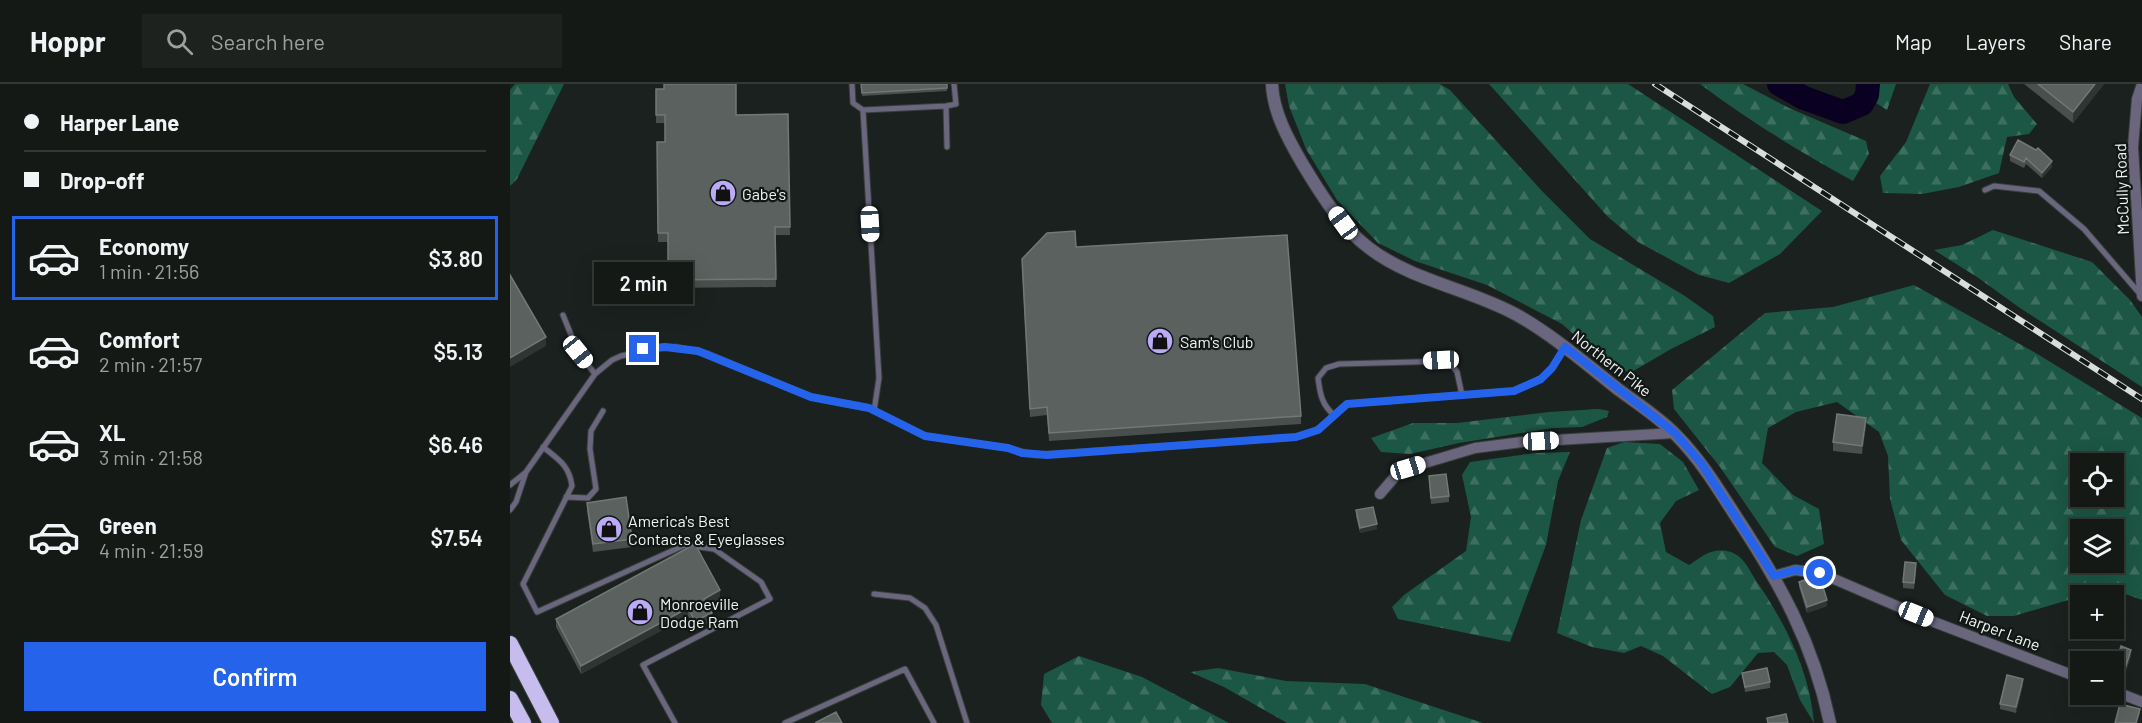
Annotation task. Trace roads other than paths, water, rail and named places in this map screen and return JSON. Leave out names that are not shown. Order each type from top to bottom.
[{"type":"highway","points":[[510,644],[551,723]]},
{"type":"highway","points":[[510,699],[523,723]]},
{"type":"street","name":"Northern Pike","points":[[1272,84],[1272,98],[1283,127],[1312,180],[1337,214],[1370,249],[1400,266],[1508,310],[1539,328],[1675,433],[1701,463],[1774,576],[1807,641],[1818,672],[1830,723]]},
{"type":"street","name":"McCully Road","points":[[2142,84],[2137,99],[2133,147],[2142,295]]},
{"type":"street","points":[[1380,494],[1398,473],[1408,468],[1475,448],[1522,442],[1675,433]]},
{"type":"street","name":"Harper Lane","points":[[1774,576],[1795,570],[1820,573],[1934,622],[2070,674]]},
{"type":"street","points":[[2124,695],[2142,702]]},
{"type":"lane","points":[[852,84],[853,103],[863,110],[956,104],[954,84]]},
{"type":"lane","points":[[946,106],[947,147]]},
{"type":"lane","points":[[863,110],[879,378],[874,411]]},
{"type":"lane","points":[[1985,190],[1994,186],[2039,191],[2084,229],[2142,295]]},
{"type":"lane","points":[[563,315],[578,352],[595,374]]},
{"type":"lane","points":[[510,510],[516,502],[526,472],[595,374],[612,360],[632,352],[654,348],[676,347],[698,351],[811,397],[874,411],[925,436],[1008,448],[1022,453],[1047,455],[1296,437],[1318,430],[1347,404],[1514,391],[1530,386],[1552,368],[1565,347]]},
{"type":"lane","points":[[1334,415],[1325,408],[1318,378],[1326,368],[1339,364],[1449,361],[1457,372],[1462,395]]},
{"type":"lane","points":[[566,497],[588,498],[596,489],[591,431],[603,411]]},
{"type":"lane","points":[[543,447],[566,466],[571,476],[572,486],[523,584],[537,612],[685,544],[714,549],[761,582],[770,599],[644,665],[675,723]]},
{"type":"lane","points":[[510,485],[526,472]]},
{"type":"lane","points":[[874,594],[910,598],[926,608],[936,625],[967,723]]},
{"type":"lane","points":[[784,723],[905,669],[934,723]]},
{"type":"waterway","points":[[1779,84],[1804,98],[1843,112],[1862,104],[1867,95],[1868,84]]},
{"type":"railway","points":[[1655,84],[2142,399]]},
{"type":"place","name":"Gabe's","points":[[723,193]]},
{"type":"place","name":"Sam's Club","points":[[1160,341]]},
{"type":"place","name":"America's Best Contacts & Eyeglasses","points":[[609,529]]},
{"type":"place","name":"Monroeville Dodge Ram","points":[[640,612]]}]
